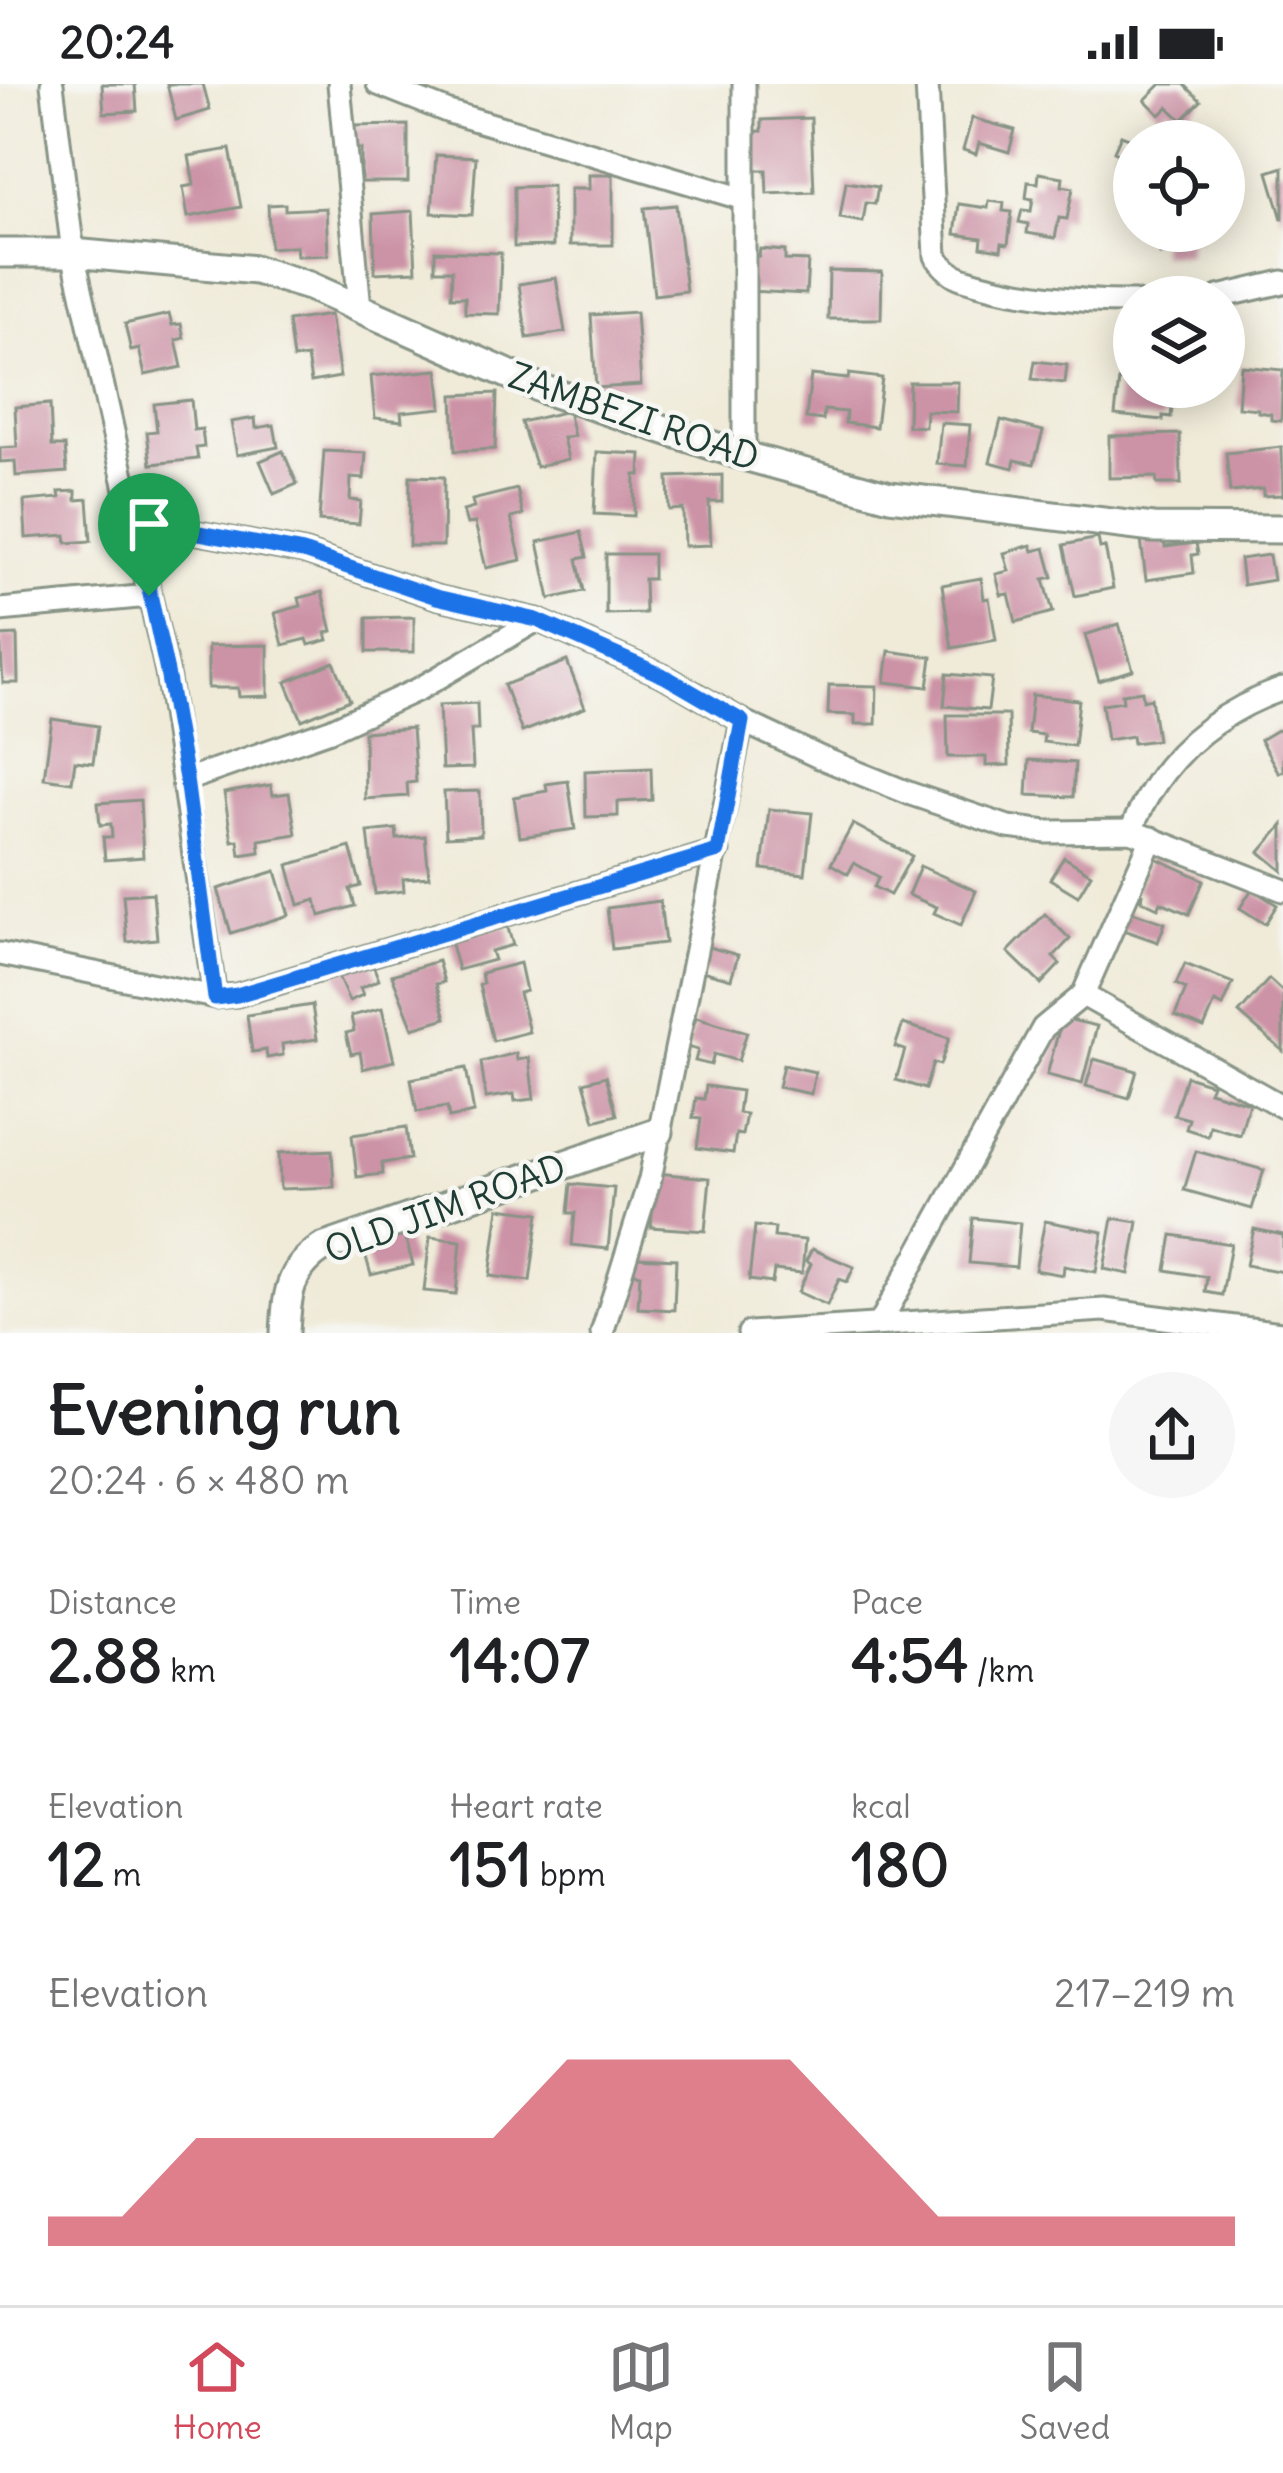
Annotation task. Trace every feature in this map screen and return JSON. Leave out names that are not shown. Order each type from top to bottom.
[{"type":"street","points":[[52,84],[73,253],[186,779],[215,998]]},
{"type":"street","points":[[339,84],[360,308]]},
{"type":"street","points":[[377,84],[449,112],[743,199]]},
{"type":"street","points":[[744,84],[744,456]]},
{"type":"street","points":[[927,84],[935,256],[945,269],[962,279],[1068,298],[1113,301]]},
{"type":"street","name":"ZAMBEZI ROAD","points":[[0,253],[73,253],[256,270],[309,286],[542,389],[744,456],[890,496],[1154,528],[1283,529]]},
{"type":"street","points":[[1245,291],[1283,282]]},
{"type":"street","points":[[134,521],[303,552],[436,597],[537,620],[666,677],[742,721],[911,794],[1007,826],[1142,835],[1283,890]]},
{"type":"street","points":[[0,610],[149,596]]},
{"type":"street","points":[[186,779],[330,730],[419,689],[537,620]]},
{"type":"street","points":[[880,1323],[1043,1028],[1083,995],[1142,835],[1158,777],[1182,750],[1243,704],[1283,689]]},
{"type":"street","points":[[602,1333],[650,1180],[742,721]]},
{"type":"street","points":[[0,954],[215,998],[237,995],[718,851]]},
{"type":"street","points":[[1083,995],[1283,1107]]},
{"type":"street","name":"OLD JIM ROAD","points":[[286,1333],[287,1293],[296,1269],[322,1248],[659,1132]]},
{"type":"street","points":[[749,1333],[880,1323],[926,1327],[1104,1310],[1281,1333]]},
{"type":"building","points":[[102,84],[135,84],[137,111],[104,113]]},
{"type":"building","points":[[167,84],[203,84],[210,110],[176,120]]},
{"type":"building","points":[[1161,84],[1184,84],[1201,101],[1182,120],[1168,107],[1160,115],[1145,100]]},
{"type":"building","points":[[811,118],[814,192],[767,194],[766,170],[751,170],[749,132],[762,131],[762,120]]},
{"type":"building","points":[[972,118],[1015,130],[1009,152],[979,143],[976,154],[963,150]]},
{"type":"building","points":[[408,125],[408,182],[361,182],[361,149],[351,148],[351,126]]},
{"type":"building","points":[[230,149],[241,207],[188,217],[183,187],[194,185],[189,156]]},
{"type":"building","points":[[436,155],[476,157],[472,215],[432,213]]},
{"type":"building","points":[[1283,167],[1283,219],[1282,219],[1268,172]]},
{"type":"building","points":[[1039,173],[1063,177],[1062,186],[1073,188],[1067,219],[1059,218],[1055,238],[1027,233],[1028,224],[1019,222],[1022,210],[1031,211],[1033,199],[1026,198],[1028,182],[1038,183]]},
{"type":"building","points":[[589,175],[613,175],[613,245],[570,245],[570,189],[589,189]]},
{"type":"building","points":[[846,182],[878,187],[875,204],[866,203],[863,222],[840,218]]},
{"type":"building","points":[[552,186],[553,246],[514,247],[514,187]]},
{"type":"building","points":[[989,201],[1004,203],[1003,211],[1012,212],[1008,244],[1002,243],[1001,250],[981,247],[982,238],[955,234],[959,204],[988,208]]},
{"type":"building","points":[[285,204],[285,210],[326,208],[328,255],[297,256],[296,246],[270,248],[268,205]]},
{"type":"building","points":[[676,205],[686,291],[654,295],[644,208]]},
{"type":"building","points":[[413,211],[416,271],[375,273],[373,214]]},
{"type":"building","points":[[760,249],[785,251],[785,260],[808,261],[806,294],[747,291],[749,256],[759,256]]},
{"type":"building","points":[[435,251],[501,253],[499,314],[465,313],[465,297],[451,297],[452,270],[435,270]]},
{"type":"building","points":[[829,271],[882,272],[881,319],[828,319]]},
{"type":"building","points":[[556,278],[565,332],[527,338],[519,284]]},
{"type":"building","points":[[636,312],[641,385],[596,388],[591,315]]},
{"type":"building","points":[[169,314],[172,325],[181,324],[184,338],[176,340],[182,367],[145,375],[139,349],[131,351],[125,324]]},
{"type":"building","points":[[330,315],[340,377],[311,382],[307,357],[293,359],[288,321]]},
{"type":"building","points":[[1035,361],[1067,365],[1065,383],[1032,379]]},
{"type":"building","points":[[1245,366],[1283,370],[1281,421],[1271,420],[1271,414],[1245,408]]},
{"type":"building","points":[[438,370],[442,408],[401,412],[402,421],[375,418],[371,376]]},
{"type":"building","points":[[849,374],[882,378],[876,427],[845,423],[846,412],[824,410],[823,420],[806,418],[811,375],[848,379]]},
{"type":"building","points":[[909,382],[958,382],[957,412],[926,411],[925,427],[908,426]]},
{"type":"building","points":[[497,393],[495,449],[455,451],[453,395]]},
{"type":"building","points":[[191,400],[194,430],[202,429],[204,447],[196,448],[198,459],[151,464],[147,432],[157,431],[154,404]]},
{"type":"building","points":[[50,404],[52,446],[65,446],[67,472],[16,476],[15,461],[0,462],[0,448],[17,447],[15,407]]},
{"type":"building","points":[[1116,408],[1172,408],[1171,417],[1163,416],[1163,420],[1115,415]]},
{"type":"building","points":[[568,411],[574,436],[563,438],[568,459],[536,467],[521,422]]},
{"type":"building","points":[[255,418],[256,428],[274,425],[278,447],[237,455],[231,422]]},
{"type":"building","points":[[1001,420],[1043,431],[1034,464],[1015,460],[1013,468],[990,462]]},
{"type":"building","points":[[941,423],[970,425],[967,466],[937,464]]},
{"type":"building","points":[[1180,434],[1181,484],[1157,484],[1156,477],[1109,478],[1109,436]]},
{"type":"building","points":[[1282,447],[1283,495],[1263,496],[1263,489],[1230,492],[1226,453]]},
{"type":"building","points":[[283,451],[297,484],[274,494],[260,461]]},
{"type":"building","points":[[324,451],[366,453],[364,479],[351,478],[350,500],[361,501],[359,524],[319,521]]},
{"type":"building","points":[[597,452],[641,454],[640,475],[635,475],[634,516],[594,514]]},
{"type":"building","points":[[722,475],[722,502],[709,502],[711,545],[684,546],[683,509],[669,510],[668,477]]},
{"type":"building","points":[[410,476],[444,477],[443,546],[409,546]]},
{"type":"building","points":[[517,489],[523,515],[511,518],[521,560],[486,568],[475,523],[467,524],[463,511],[474,508],[472,500]]},
{"type":"building","points":[[76,491],[76,500],[88,499],[91,541],[67,543],[66,535],[26,538],[24,501],[60,498],[59,492]]},
{"type":"building","points":[[581,532],[587,557],[577,559],[584,591],[550,599],[538,542]]},
{"type":"building","points":[[1163,537],[1165,547],[1196,543],[1194,573],[1146,580],[1141,540]]},
{"type":"building","points":[[1098,538],[1100,548],[1105,547],[1113,588],[1075,596],[1064,545]]},
{"type":"building","points":[[1031,545],[1033,551],[1045,548],[1053,577],[1044,579],[1053,612],[1016,622],[1009,594],[1001,595],[996,574],[1009,571],[1004,553]]},
{"type":"building","points":[[606,554],[653,554],[653,579],[644,579],[645,613],[606,614]]},
{"type":"building","points":[[1269,555],[1273,580],[1243,585],[1240,559]]},
{"type":"building","points":[[981,578],[996,640],[952,648],[942,585]]},
{"type":"building","points":[[322,592],[332,631],[326,633],[328,640],[283,645],[275,613],[301,606],[299,598]]},
{"type":"building","points":[[414,617],[414,652],[367,652],[367,618]]},
{"type":"building","points":[[1119,624],[1133,670],[1099,681],[1085,635]]},
{"type":"building","points":[[17,635],[18,683],[3,683],[0,636]]},
{"type":"building","points":[[268,645],[268,696],[239,697],[238,688],[208,688],[208,646]]},
{"type":"building","points":[[889,651],[932,657],[928,687],[885,682]]},
{"type":"building","points":[[567,661],[585,708],[522,732],[504,685]]},
{"type":"building","points":[[334,662],[350,700],[302,720],[286,682]]},
{"type":"building","points":[[947,674],[992,678],[988,710],[944,706]]},
{"type":"building","points":[[829,685],[877,686],[876,724],[855,724],[855,715],[828,714]]},
{"type":"building","points":[[1142,691],[1143,700],[1151,698],[1157,740],[1133,743],[1132,736],[1107,740],[1102,704],[1123,701],[1122,694]]},
{"type":"building","points":[[1032,695],[1079,700],[1074,746],[1043,742],[1044,735],[1028,733]]},
{"type":"building","points":[[477,703],[478,730],[471,730],[473,768],[442,769],[439,705]]},
{"type":"building","points":[[947,715],[1008,715],[1009,765],[986,766],[986,757],[948,757]]},
{"type":"building","points":[[52,719],[98,726],[93,763],[75,761],[72,782],[44,778]]},
{"type":"building","points":[[412,728],[416,782],[407,783],[408,796],[365,799],[364,732]]},
{"type":"building","points":[[1277,730],[1283,733],[1283,771],[1279,773],[1260,740]]},
{"type":"building","points":[[1029,760],[1075,763],[1073,797],[1027,795]]},
{"type":"building","points":[[651,768],[652,800],[618,802],[618,816],[586,817],[585,771]]},
{"type":"building","points":[[568,781],[575,829],[520,837],[514,797],[547,791],[546,784]]},
{"type":"building","points":[[271,785],[273,795],[289,793],[296,834],[259,840],[260,852],[240,855],[238,840],[232,841],[224,793]]},
{"type":"building","points":[[480,791],[481,835],[446,837],[444,792]]},
{"type":"building","points":[[140,800],[143,857],[105,860],[103,837],[112,837],[111,824],[100,825],[98,803]]},
{"type":"building","points":[[769,809],[812,813],[805,874],[762,869]]},
{"type":"building","points":[[853,824],[912,856],[890,895],[874,887],[879,877],[854,863],[848,874],[831,864]]},
{"type":"building","points":[[1283,825],[1283,871],[1260,852]]},
{"type":"building","points":[[396,829],[397,839],[425,836],[429,877],[403,879],[404,891],[375,894],[368,832]]},
{"type":"building","points":[[350,847],[361,886],[350,889],[355,906],[320,916],[316,900],[299,905],[288,865]]},
{"type":"building","points":[[1151,856],[1204,880],[1189,914],[1161,902],[1158,908],[1141,900],[1143,894],[1135,890]]},
{"type":"building","points":[[1064,857],[1091,874],[1078,896],[1050,879]]},
{"type":"building","points":[[920,866],[976,891],[961,925],[934,913],[937,907],[908,895]]},
{"type":"building","points":[[276,871],[289,915],[231,933],[218,889]]},
{"type":"building","points":[[1252,889],[1277,905],[1265,924],[1240,908]]},
{"type":"building","points":[[153,893],[157,939],[127,942],[123,895]]},
{"type":"building","points":[[660,901],[665,943],[612,949],[607,908]]},
{"type":"building","points":[[1121,908],[1165,923],[1158,942],[1115,927]]},
{"type":"building","points":[[1045,914],[1070,939],[1053,957],[1060,964],[1041,984],[1008,952]]},
{"type":"building","points":[[507,925],[513,945],[491,951],[494,960],[458,970],[449,937]]},
{"type":"building","points":[[705,946],[738,955],[731,979],[698,970]]},
{"type":"building","points":[[370,958],[379,980],[360,988],[363,995],[349,1001],[336,972]]},
{"type":"building","points":[[438,961],[444,982],[436,984],[446,1018],[413,1028],[392,975]]},
{"type":"building","points":[[520,963],[526,991],[519,993],[529,1032],[493,1041],[479,985],[483,984],[481,973]]},
{"type":"building","points":[[1185,964],[1233,983],[1223,1006],[1215,1002],[1204,1028],[1175,1016],[1186,989],[1176,984]]},
{"type":"building","points":[[1269,979],[1283,992],[1283,1051],[1239,1013]]},
{"type":"building","points":[[312,1005],[317,1039],[282,1044],[283,1055],[267,1058],[266,1050],[252,1052],[247,1015]]},
{"type":"building","points":[[382,1008],[394,1061],[363,1069],[360,1052],[351,1054],[346,1033],[354,1031],[351,1016]]},
{"type":"building","points":[[696,1017],[747,1032],[738,1061],[714,1054],[711,1065],[695,1061],[698,1050],[687,1047]]},
{"type":"building","points":[[1062,1018],[1097,1026],[1082,1084],[1047,1075]]},
{"type":"building","points":[[903,1024],[949,1038],[940,1065],[933,1063],[925,1089],[896,1080],[905,1050],[895,1047]]},
{"type":"building","points":[[516,1053],[517,1060],[529,1058],[534,1099],[515,1101],[514,1094],[486,1098],[481,1062]]},
{"type":"building","points":[[1094,1059],[1137,1071],[1129,1098],[1086,1086]]},
{"type":"building","points":[[783,1065],[815,1072],[811,1094],[778,1087]]},
{"type":"building","points":[[466,1068],[474,1113],[449,1118],[447,1107],[417,1112],[411,1079]]},
{"type":"building","points":[[606,1076],[617,1115],[595,1121],[584,1082]]},
{"type":"building","points":[[1186,1076],[1212,1084],[1209,1091],[1249,1103],[1240,1135],[1210,1126],[1208,1136],[1186,1129],[1189,1119],[1174,1115]]},
{"type":"building","points":[[706,1086],[741,1091],[738,1113],[746,1114],[733,1153],[697,1148],[701,1119],[693,1118],[696,1098],[704,1099]]},
{"type":"building","points":[[406,1127],[410,1159],[382,1163],[383,1174],[357,1177],[352,1135]]},
{"type":"building","points":[[332,1150],[334,1187],[280,1189],[279,1153]]},
{"type":"building","points":[[1196,1151],[1264,1170],[1252,1209],[1184,1190]]},
{"type":"building","points":[[655,1173],[710,1178],[705,1231],[651,1227]]},
{"type":"building","points":[[571,1184],[614,1188],[608,1249],[572,1245]]},
{"type":"building","points":[[499,1208],[539,1213],[530,1281],[490,1276]]},
{"type":"building","points":[[973,1218],[1020,1223],[1016,1267],[969,1263]]},
{"type":"building","points":[[1113,1218],[1138,1222],[1129,1274],[1104,1269]]},
{"type":"building","points":[[1045,1221],[1103,1232],[1096,1272],[1064,1266],[1063,1275],[1035,1270]]},
{"type":"building","points":[[755,1226],[775,1228],[774,1237],[805,1240],[802,1273],[774,1270],[772,1283],[749,1280]]},
{"type":"building","points":[[403,1228],[413,1265],[371,1275],[361,1239]]},
{"type":"building","points":[[1254,1229],[1283,1235],[1283,1272],[1246,1265]]},
{"type":"building","points":[[1172,1235],[1231,1244],[1222,1295],[1205,1292],[1207,1277],[1166,1270]]},
{"type":"building","points":[[430,1237],[461,1241],[456,1294],[424,1291]]},
{"type":"building","points":[[812,1249],[854,1267],[847,1282],[839,1279],[827,1305],[798,1292],[811,1264],[806,1261]]},
{"type":"building","points":[[635,1257],[676,1259],[674,1310],[638,1308],[640,1274],[634,1273]]},
{"type":"route","points":[[134,521],[303,552],[436,597],[537,620],[585,638],[742,721],[718,851],[215,998],[186,779],[149,596],[134,521]]}]
